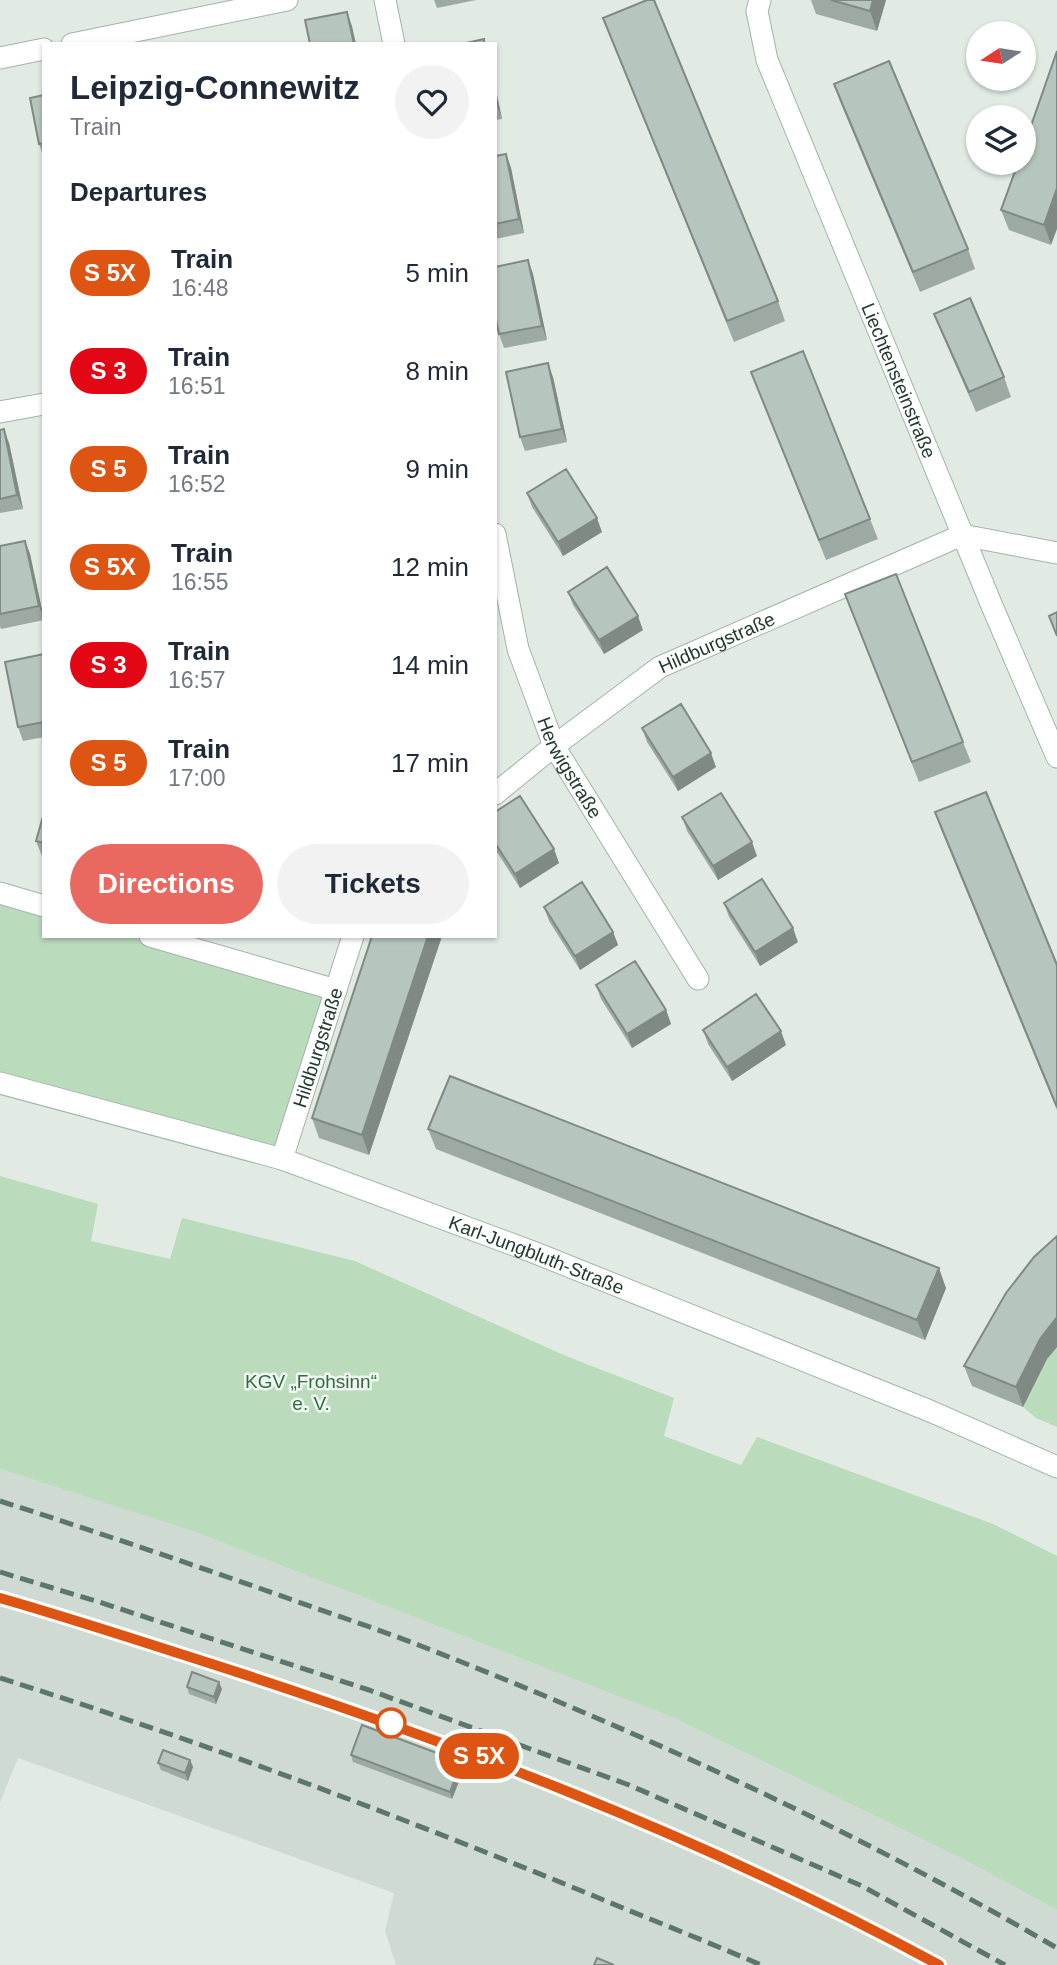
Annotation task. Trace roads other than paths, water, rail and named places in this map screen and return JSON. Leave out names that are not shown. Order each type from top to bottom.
[{"type":"street","points":[[82,42],[287,0]]},
{"type":"street","points":[[385,0],[394,42]]},
{"type":"street","name":"Liechtensteinstraße","points":[[760,0],[757,11],[766,60],[962,535],[1057,757]]},
{"type":"street","points":[[0,58],[42,49]]},
{"type":"street","points":[[0,412],[42,404]]},
{"type":"street","points":[[962,535],[1057,552]]},
{"type":"street","name":"Hildburgstraße","points":[[497,792],[660,667],[962,535]]},
{"type":"street","name":"Herwigstraße","points":[[497,544],[518,649],[554,746],[698,979]]},
{"type":"street","points":[[0,893],[42,905]]},
{"type":"street","points":[[157,938],[337,990]]},
{"type":"street","name":"Hildburgstraße","points":[[282,1158],[352,938]]},
{"type":"street","name":"Karl-Jungbluth-Straße","points":[[0,1083],[282,1158],[546,1257],[930,1411],[1057,1466]]},
{"type":"railway","points":[[0,1501],[182,1561],[389,1634],[584,1712],[824,1823],[1057,1948]]},
{"type":"railway","points":[[0,1572],[369,1690],[629,1785],[862,1886],[1005,1965]]},
{"type":"railway","points":[[0,1598],[287,1687],[421,1733],[560,1787],[804,1897],[939,1965]]},
{"type":"railway","points":[[0,1678],[150,1727],[373,1808],[761,1965]]},
{"type":"train","points":[[0,1598],[287,1687],[421,1733],[560,1787],[804,1897],[939,1965]]},
{"type":"park label","name":"KGV „Frohsinn“ e. V.","points":[[311,1392]]}]
